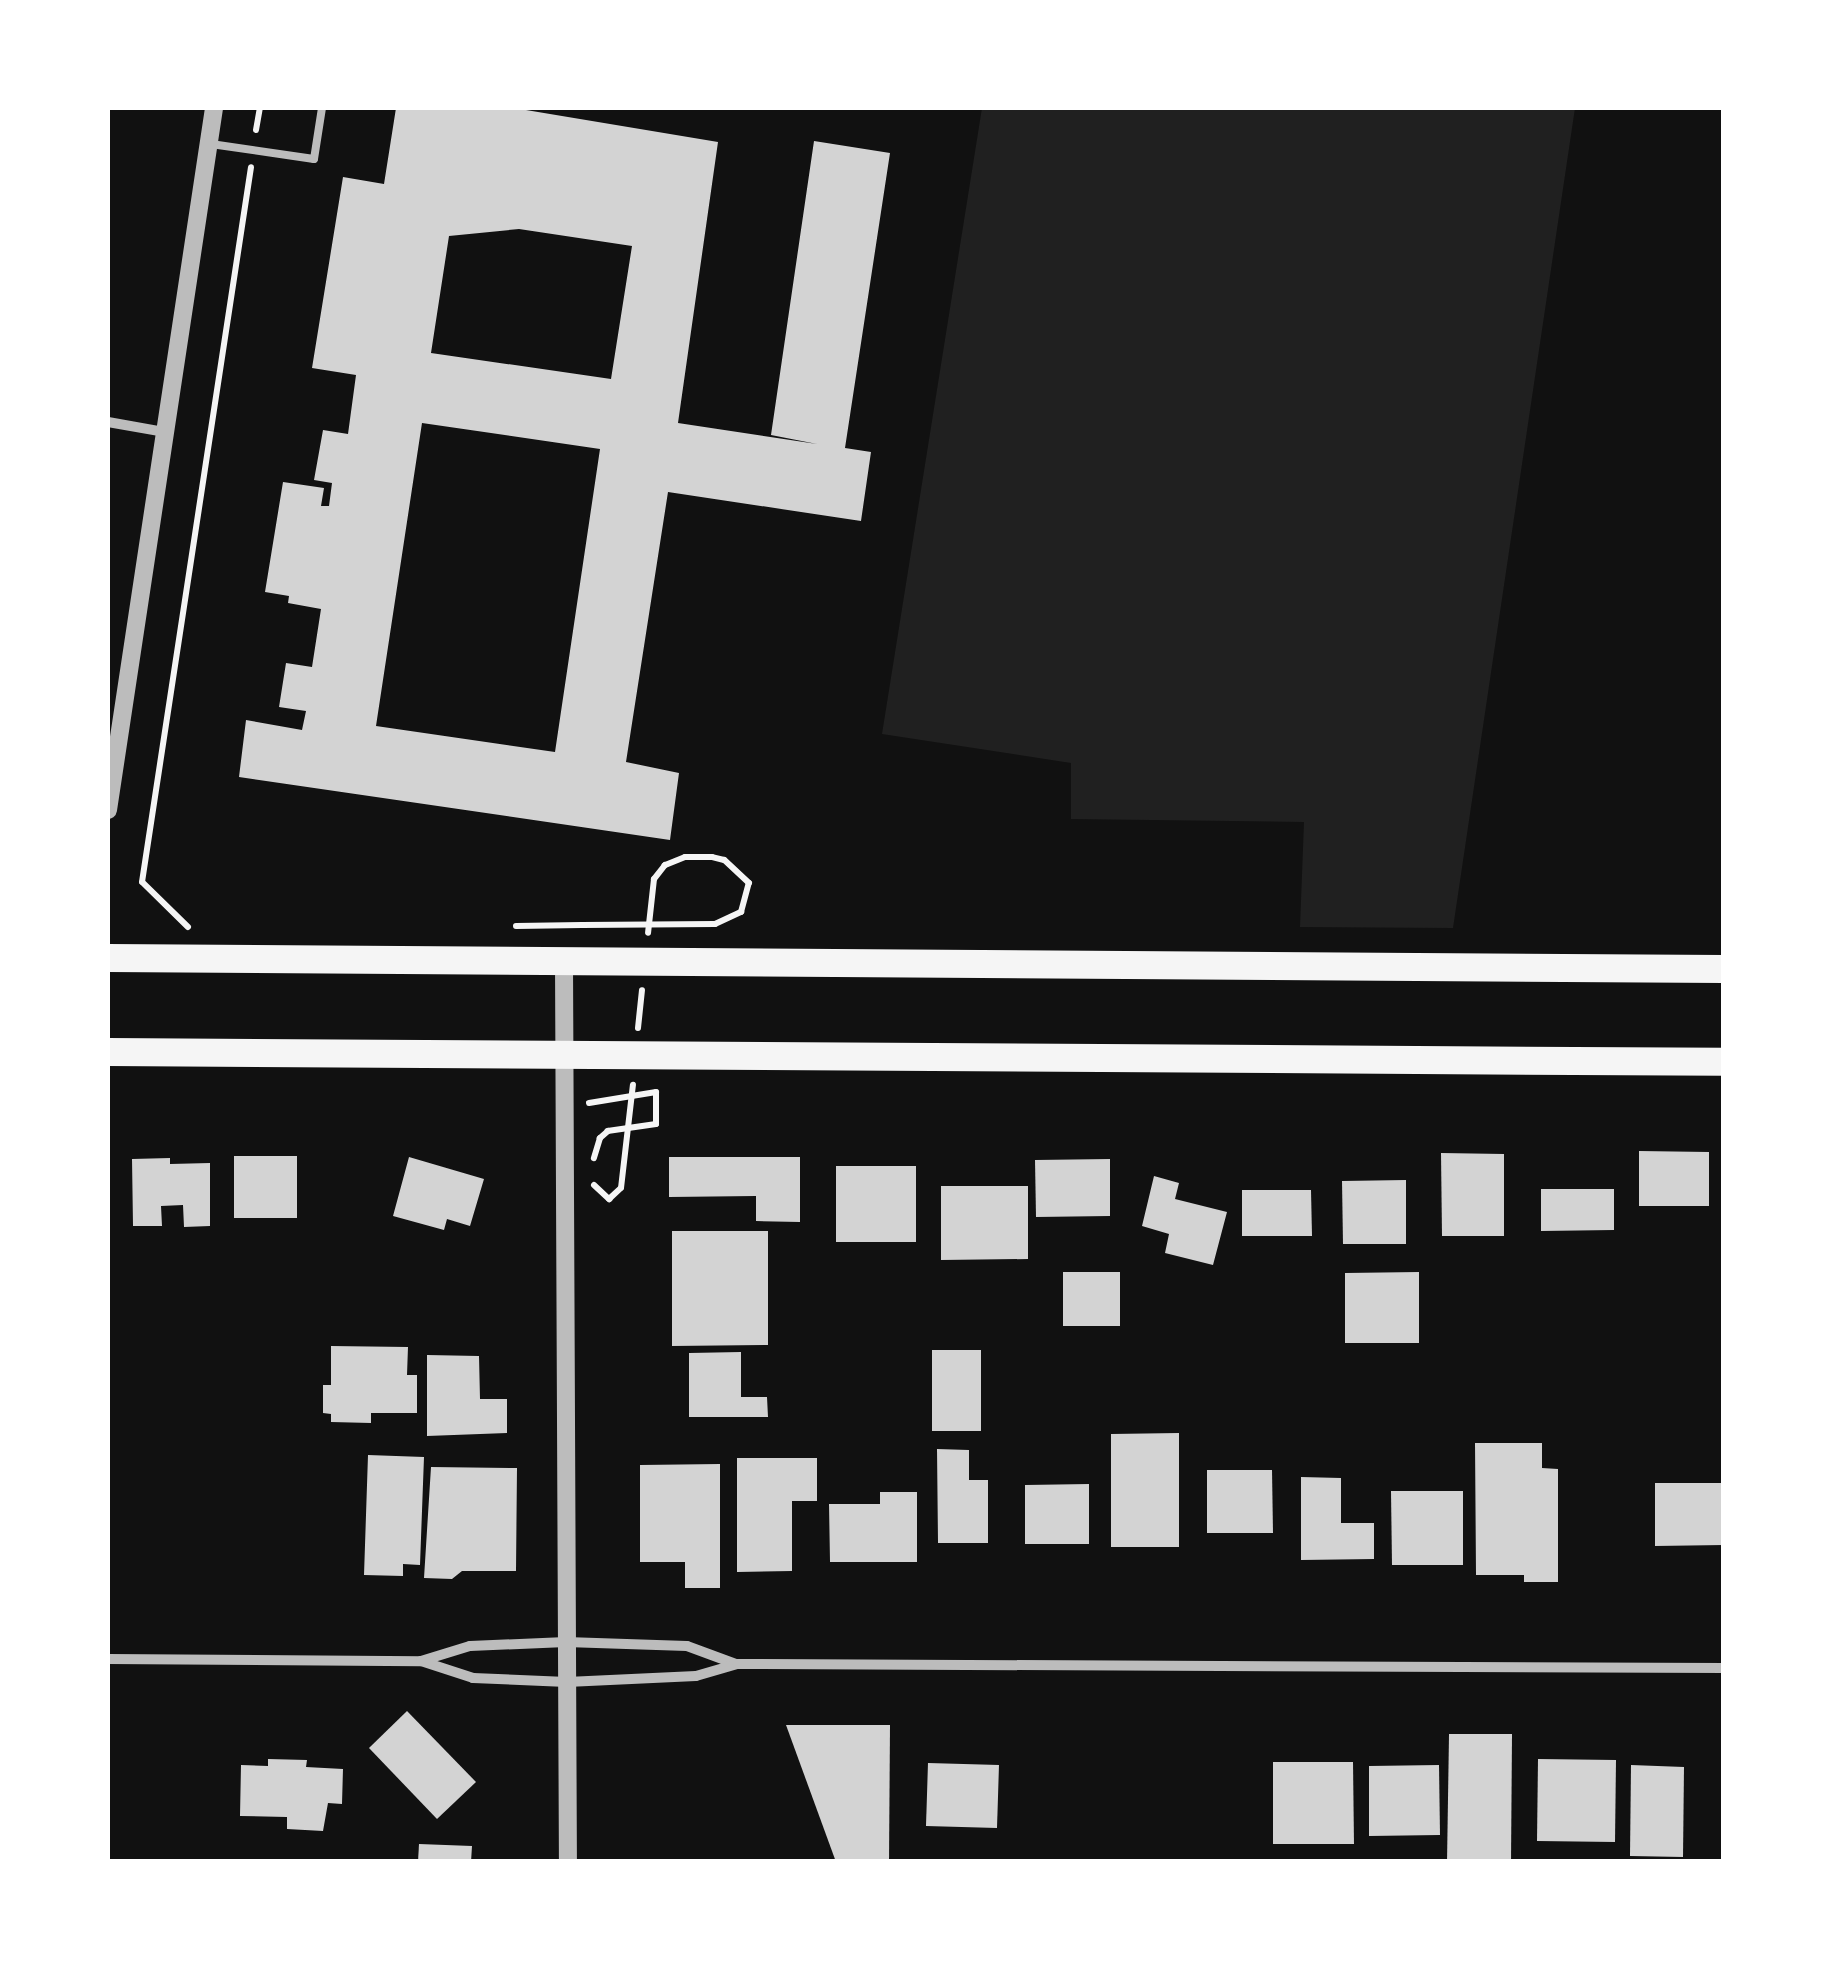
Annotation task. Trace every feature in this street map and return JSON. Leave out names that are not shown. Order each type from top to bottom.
[{"type":"highway","points":[[108,958],[1724,969]]},
{"type":"highway","points":[[108,1052],[1724,1062]]},
{"type":"street","points":[[108,810],[214,108]]},
{"type":"street","points":[[108,422],[165,432]]},
{"type":"street","points":[[564,962],[568,1862]]},
{"type":"street","points":[[108,1659],[421,1661],[470,1646],[566,1642],[687,1646],[737,1664]]},
{"type":"street","points":[[421,1661],[473,1678],[567,1682],[696,1676],[737,1664],[1724,1668]]},
{"type":"lane","points":[[208,143],[314,159],[322,108]]},
{"type":"path","points":[[206,927],[186,927],[142,882],[260,108]]},
{"type":"path","points":[[503,926],[715,924],[732,918],[747,902],[749,883],[732,866]]},
{"type":"path","points":[[562,1102],[604,1103],[619,1095],[656,1092],[656,1124],[608,1131],[594,1155]]},
{"type":"shaded area","points":[[982,108],[1575,108],[1453,928],[1300,927],[1304,822],[1071,819],[1071,763],[882,734]]},
{"type":"building","points":[[396,108],[514,108],[718,142],[678,423],[817,444],[771,435],[814,141],[890,153],[845,448],[871,452],[861,521],[668,492],[626,762],[679,773],[670,840],[239,777],[246,720],[302,730],[306,711],[279,707],[286,663],[312,667],[321,609],[288,603],[289,596],[265,592],[283,482],[324,488],[321,506],[329,506],[332,483],[314,480],[323,430],[348,434],[356,375],[312,368],[343,177],[384,184]],"holes":[[[519,229],[632,246],[611,379],[431,353],[449,236]],[[422,423],[600,449],[555,752],[376,726]]]},
{"type":"building","points":[[1639,1151],[1709,1152],[1709,1206],[1639,1206]]},
{"type":"building","points":[[1441,1153],[1504,1154],[1504,1236],[1442,1236]]},
{"type":"building","points":[[234,1156],[297,1156],[297,1218],[234,1218]]},
{"type":"building","points":[[409,1157],[484,1179],[470,1226],[447,1219],[444,1230],[393,1216]]},
{"type":"building","points":[[669,1157],[800,1157],[800,1222],[756,1221],[756,1196],[669,1197]]},
{"type":"building","points":[[170,1158],[170,1164],[210,1163],[210,1226],[184,1227],[183,1205],[161,1206],[162,1226],[133,1226],[132,1159]]},
{"type":"building","points":[[1110,1159],[1110,1216],[1036,1217],[1035,1160]]},
{"type":"building","points":[[836,1166],[916,1166],[916,1242],[836,1242]]},
{"type":"building","points":[[1154,1176],[1179,1183],[1175,1199],[1227,1212],[1213,1265],[1165,1253],[1169,1234],[1142,1226]]},
{"type":"building","points":[[1406,1180],[1406,1244],[1343,1244],[1342,1181]]},
{"type":"building","points":[[941,1186],[1028,1186],[1028,1259],[941,1260]]},
{"type":"building","points":[[1541,1189],[1614,1189],[1614,1230],[1541,1231]]},
{"type":"building","points":[[1242,1190],[1311,1190],[1312,1236],[1242,1236]]},
{"type":"building","points":[[672,1231],[768,1231],[768,1345],[672,1346]]},
{"type":"building","points":[[1063,1272],[1120,1272],[1120,1326],[1063,1326]]},
{"type":"building","points":[[1419,1272],[1419,1343],[1345,1343],[1345,1273]]},
{"type":"building","points":[[331,1346],[408,1347],[407,1375],[417,1375],[417,1413],[371,1413],[371,1423],[331,1422],[331,1414],[323,1413],[323,1385],[331,1385]]},
{"type":"building","points":[[932,1350],[981,1350],[981,1431],[932,1431]]},
{"type":"building","points":[[741,1352],[741,1397],[767,1397],[768,1417],[689,1417],[689,1353]]},
{"type":"building","points":[[427,1355],[479,1356],[480,1399],[507,1399],[507,1433],[427,1436]]},
{"type":"building","points":[[1179,1433],[1179,1547],[1111,1547],[1111,1434]]},
{"type":"building","points":[[1475,1443],[1542,1443],[1542,1468],[1558,1469],[1558,1582],[1524,1582],[1524,1575],[1476,1575]]},
{"type":"building","points":[[937,1449],[969,1450],[969,1480],[988,1480],[988,1543],[938,1543]]},
{"type":"building","points":[[368,1455],[424,1457],[420,1565],[403,1564],[403,1576],[364,1575]]},
{"type":"building","points":[[737,1458],[817,1458],[817,1501],[792,1501],[792,1571],[737,1572]]},
{"type":"building","points":[[720,1464],[720,1588],[685,1588],[685,1562],[640,1562],[640,1465]]},
{"type":"building","points":[[431,1467],[517,1468],[516,1571],[462,1571],[452,1579],[424,1578]]},
{"type":"building","points":[[1207,1470],[1272,1470],[1273,1533],[1207,1533]]},
{"type":"building","points":[[1301,1477],[1341,1478],[1341,1523],[1374,1523],[1374,1559],[1301,1560]]},
{"type":"building","points":[[1655,1483],[1724,1483],[1724,1545],[1655,1546]]},
{"type":"building","points":[[1089,1484],[1089,1544],[1025,1544],[1025,1485]]},
{"type":"building","points":[[1391,1491],[1463,1491],[1463,1565],[1392,1565]]},
{"type":"building","points":[[880,1492],[917,1492],[917,1562],[830,1562],[829,1504],[880,1504]]},
{"type":"building","points":[[407,1711],[476,1782],[437,1819],[369,1748]]},
{"type":"building","points":[[786,1725],[890,1725],[889,1862],[836,1862]]},
{"type":"building","points":[[1449,1734],[1512,1734],[1511,1862],[1447,1862]]},
{"type":"building","points":[[268,1759],[307,1760],[306,1767],[343,1769],[342,1804],[328,1803],[323,1831],[287,1829],[287,1817],[240,1816],[241,1765],[268,1766]]},
{"type":"building","points":[[1538,1759],[1616,1760],[1615,1842],[1537,1841]]},
{"type":"building","points":[[1273,1762],[1353,1762],[1354,1844],[1273,1844]]},
{"type":"building","points":[[928,1763],[999,1765],[997,1828],[926,1826]]},
{"type":"building","points":[[1439,1765],[1440,1835],[1369,1836],[1369,1766]]},
{"type":"building","points":[[1631,1765],[1684,1767],[1683,1857],[1630,1856]]},
{"type":"building","points":[[419,1844],[472,1846],[471,1862],[418,1862]]}]
